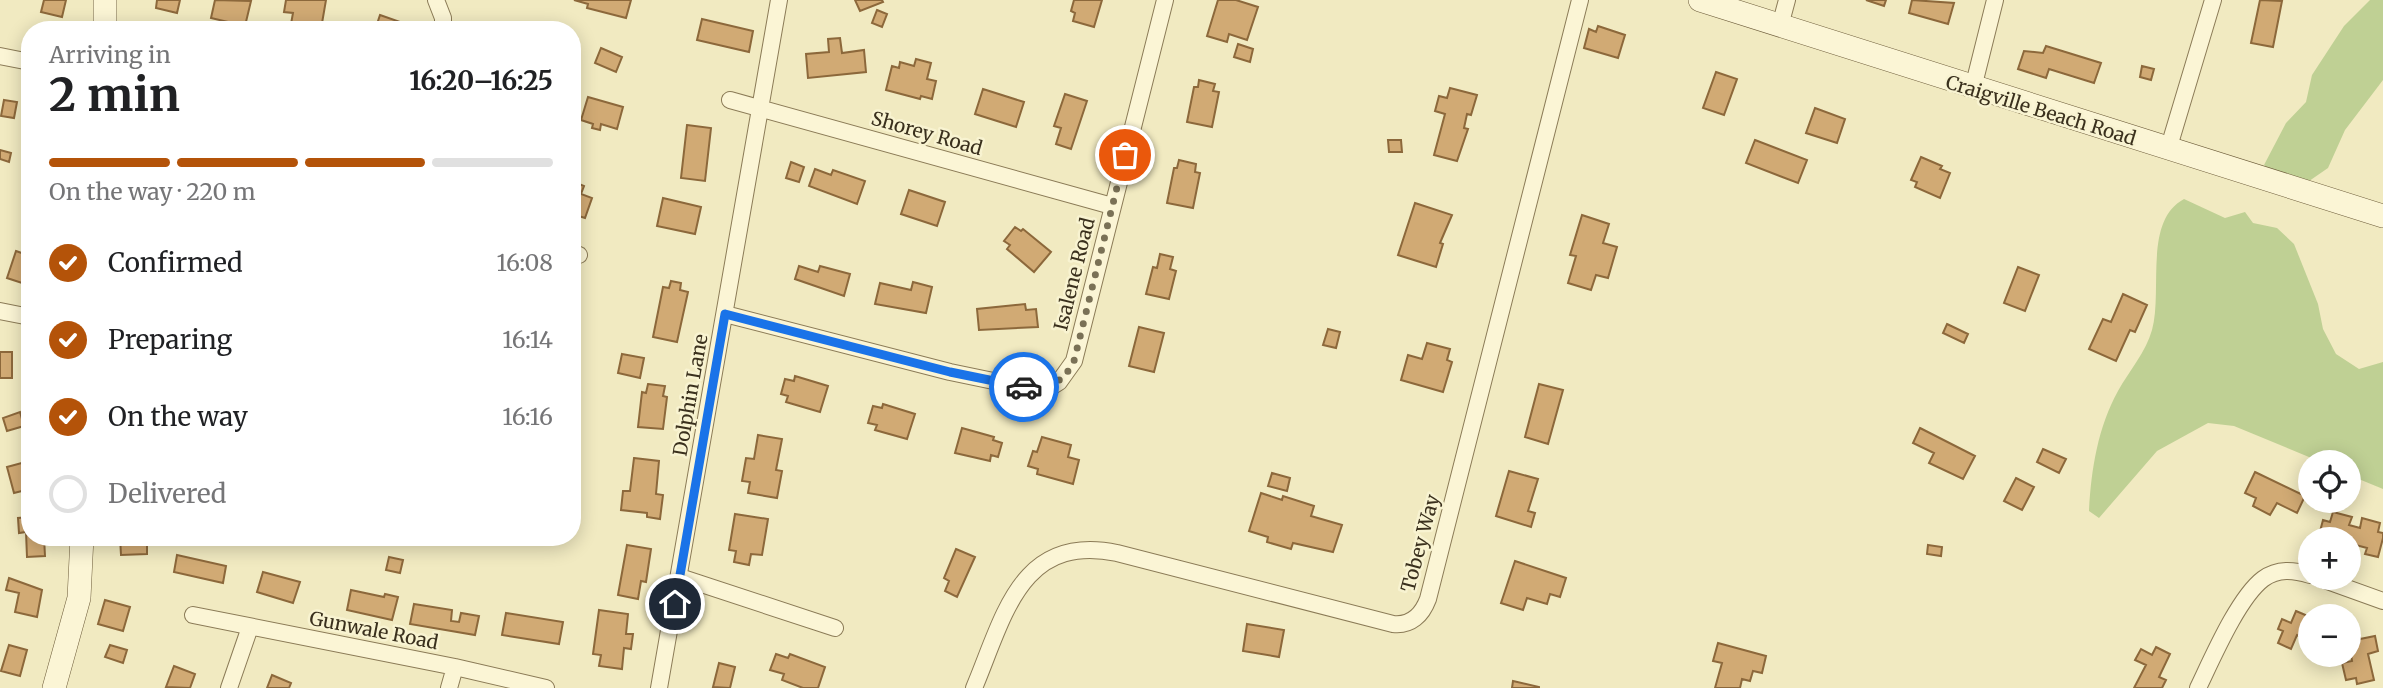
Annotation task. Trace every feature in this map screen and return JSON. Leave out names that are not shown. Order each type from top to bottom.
[{"type":"main road","points":[[105,0],[105,21]]},
{"type":"main road","name":"Craigville Beach Road","points":[[1700,0],[2383,216]]},
{"type":"main road","points":[[54,688],[79,598],[82,546]]},
{"type":"street","points":[[436,0],[443,21]]},
{"type":"street","name":"Dolphin Lane","points":[[659,688],[779,0]]},
{"type":"street","name":"Isalene Road","points":[[725,314],[950,372],[1032,389],[1048,388],[1065,376],[1074,361],[1166,0]]},
{"type":"street","name":"Tobey Way","points":[[974,688],[1024,579],[1046,560],[1073,550],[1087,548],[1117,553],[1393,624],[1408,623],[1418,617],[1424,609],[1431,585],[1580,0]]},
{"type":"street","points":[[1780,26],[1787,0]]},
{"type":"street","points":[[1973,88],[1995,0]]},
{"type":"street","points":[[2168,150],[2213,0]]},
{"type":"street","points":[[0,56],[21,60]]},
{"type":"street","name":"Shorey Road","points":[[730,100],[1112,206]]},
{"type":"street","points":[[0,312],[21,316]]},
{"type":"street","points":[[2198,688],[2223,636],[2263,579],[2281,571],[2298,573]]},
{"type":"street","points":[[680,577],[835,628]]},
{"type":"street","points":[[2353,590],[2383,601]]},
{"type":"street","name":"Gunwale Road","points":[[193,615],[455,667],[546,688]]},
{"type":"street","points":[[229,688],[250,627]]},
{"type":"street","points":[[449,688],[455,667]]},
{"type":"green space","points":[[2370,0],[2383,0],[2383,80],[2345,130],[2328,168],[2299,188],[2280,179],[2264,165],[2286,123],[2306,102],[2312,75],[2344,26]]},
{"type":"green space","points":[[2184,199],[2225,218],[2245,212],[2253,223],[2277,228],[2294,244],[2318,304],[2323,329],[2336,354],[2359,369],[2383,362],[2383,489],[2361,480],[2361,450],[2298,450],[2298,452],[2234,426],[2208,423],[2157,451],[2099,518],[2089,511],[2094,465],[2105,419],[2118,391],[2146,346],[2152,330],[2159,240],[2163,223],[2171,209]]},
{"type":"building","points":[[44,0],[66,0],[62,17],[41,12]]},
{"type":"building","points":[[157,0],[180,0],[177,13],[156,8]]},
{"type":"building","points":[[215,0],[251,1],[246,21],[211,18]]},
{"type":"building","points":[[286,0],[326,0],[322,21],[292,21],[293,13],[284,12]]},
{"type":"building","points":[[574,0],[631,0],[626,18],[587,8],[588,4]]},
{"type":"building","points":[[855,0],[882,0],[883,2],[860,11]]},
{"type":"building","points":[[1074,0],[1102,0],[1094,27],[1073,21],[1075,13],[1071,11]]},
{"type":"building","points":[[1218,0],[1236,0],[1258,7],[1247,40],[1229,34],[1227,42],[1207,36]]},
{"type":"building","points":[[1866,0],[1886,0],[1884,6]]},
{"type":"building","points":[[1912,0],[1954,3],[1948,24],[1909,13]]},
{"type":"building","points":[[2260,0],[2282,1],[2273,47],[2251,43]]},
{"type":"building","points":[[877,10],[887,14],[882,27],[872,23]]},
{"type":"building","points":[[380,15],[397,21],[378,21]]},
{"type":"building","points":[[702,19],[753,31],[749,52],[697,40]]},
{"type":"building","points":[[1598,26],[1625,35],[1618,58],[1584,48],[1589,29],[1596,32]]},
{"type":"building","points":[[840,38],[842,53],[864,50],[866,72],[808,78],[806,54],[829,52],[828,39]]},
{"type":"building","points":[[1238,44],[1253,49],[1250,62],[1234,57]]},
{"type":"building","points":[[2046,46],[2101,63],[2094,83],[2049,69],[2046,78],[2018,69],[2024,51],[2043,53]]},
{"type":"building","points":[[601,48],[622,57],[616,72],[595,63]]},
{"type":"building","points":[[916,59],[931,63],[927,79],[936,81],[932,99],[921,96],[920,99],[886,90],[892,66],[899,68],[900,62],[914,66]]},
{"type":"building","points":[[2142,66],[2154,69],[2151,80],[2140,77]]},
{"type":"building","points":[[1716,72],[1737,79],[1724,115],[1703,108]]},
{"type":"building","points":[[1199,80],[1215,84],[1213,91],[1219,92],[1212,127],[1187,122],[1194,87],[1198,87]]},
{"type":"building","points":[[1450,88],[1477,95],[1471,115],[1467,114],[1464,128],[1468,129],[1457,161],[1434,155],[1445,114],[1435,111],[1439,96],[1447,98]]},
{"type":"building","points":[[983,89],[1024,102],[1016,127],[975,114]]},
{"type":"building","points":[[1065,94],[1087,101],[1071,149],[1056,144],[1061,128],[1054,126]]},
{"type":"building","points":[[588,97],[623,107],[617,129],[601,124],[600,130],[592,128],[593,124],[581,120]]},
{"type":"building","points":[[4,100],[17,102],[14,118],[1,116]]},
{"type":"building","points":[[1815,108],[1845,119],[1837,143],[1806,133]]},
{"type":"building","points":[[687,125],[711,128],[705,181],[681,178]]},
{"type":"building","points":[[1388,140],[1401,140],[1402,152],[1389,152]]},
{"type":"building","points":[[1755,140],[1807,160],[1798,183],[1746,163]]},
{"type":"building","points":[[0,150],[11,153],[9,162],[0,159]]},
{"type":"building","points":[[1921,157],[1942,166],[1940,169],[1950,173],[1940,198],[1915,187],[1917,182],[1911,180]]},
{"type":"building","points":[[1179,160],[1196,164],[1195,172],[1200,173],[1193,208],[1167,203],[1174,168],[1177,168]]},
{"type":"building","points":[[791,162],[804,167],[799,182],[786,178]]},
{"type":"building","points":[[815,169],[831,175],[833,170],[865,181],[857,204],[809,186]]},
{"type":"building","points":[[909,190],[945,202],[937,226],[901,214]]},
{"type":"building","points":[[581,194],[592,198],[585,218],[581,217]]},
{"type":"building","points":[[663,198],[701,207],[695,234],[657,226]]},
{"type":"building","points":[[1415,203],[1452,215],[1440,243],[1443,244],[1436,267],[1398,255]]},
{"type":"building","points":[[1582,215],[1609,224],[1603,243],[1617,247],[1608,278],[1596,275],[1591,290],[1568,283],[1576,256],[1570,255]]},
{"type":"building","points":[[1015,227],[1021,231],[1023,229],[1051,252],[1034,272],[1007,249],[1010,245],[1004,241]]},
{"type":"building","points":[[16,251],[21,253],[21,283],[7,278]]},
{"type":"building","points":[[1160,254],[1173,257],[1170,269],[1176,271],[1169,299],[1146,294],[1153,267],[1157,268]]},
{"type":"building","points":[[799,266],[818,272],[820,266],[850,274],[844,296],[795,279]]},
{"type":"building","points":[[2018,267],[2039,275],[2025,311],[2004,303]]},
{"type":"building","points":[[671,281],[681,283],[680,290],[688,292],[677,342],[653,337],[663,287],[669,288]]},
{"type":"building","points":[[913,282],[932,287],[926,313],[875,304],[880,283],[911,290]]},
{"type":"building","points":[[2123,294],[2147,305],[2135,332],[2130,330],[2116,361],[2089,349],[2103,319],[2111,322]]},
{"type":"building","points":[[1025,304],[1026,310],[1036,309],[1038,327],[979,330],[977,309]]},
{"type":"building","points":[[1947,324],[1968,334],[1964,343],[1943,333]]},
{"type":"building","points":[[1139,327],[1164,333],[1154,372],[1129,366]]},
{"type":"building","points":[[1328,329],[1340,332],[1336,348],[1323,345]]},
{"type":"building","points":[[1427,343],[1450,349],[1447,360],[1452,362],[1443,392],[1401,380],[1408,355],[1422,359]]},
{"type":"building","points":[[0,352],[12,352],[12,378],[0,378]]},
{"type":"building","points":[[622,354],[644,358],[640,378],[618,373]]},
{"type":"building","points":[[795,376],[828,386],[820,412],[786,402],[788,396],[781,394],[785,379],[794,381]]},
{"type":"building","points":[[648,384],[665,386],[663,396],[667,397],[663,429],[638,427],[642,392],[646,393]]},
{"type":"building","points":[[1539,384],[1563,390],[1548,444],[1525,437]]},
{"type":"building","points":[[883,404],[915,414],[907,439],[875,430],[877,425],[868,423],[873,406],[882,408]]},
{"type":"building","points":[[20,412],[21,427],[7,431],[3,418]]},
{"type":"building","points":[[962,428],[994,437],[993,440],[1002,443],[998,457],[991,455],[990,461],[955,453]]},
{"type":"building","points":[[1920,428],[1975,456],[1963,479],[1929,463],[1934,453],[1913,443]]},
{"type":"building","points":[[758,435],[782,439],[776,470],[782,471],[777,498],[748,493],[750,482],[742,481],[746,458],[754,459]]},
{"type":"building","points":[[1042,437],[1071,445],[1068,457],[1079,460],[1073,484],[1037,474],[1038,469],[1028,466]]},
{"type":"building","points":[[2043,449],[2066,459],[2059,473],[2037,462]]},
{"type":"building","points":[[634,458],[659,461],[656,494],[663,495],[660,519],[647,517],[647,513],[621,510],[623,491],[630,491]]},
{"type":"building","points":[[21,463],[21,491],[14,493],[7,467]]},
{"type":"building","points":[[1509,471],[1538,479],[1528,511],[1535,513],[1531,527],[1496,516]]},
{"type":"building","points":[[2255,472],[2298,493],[2298,511],[2297,513],[2277,503],[2270,515],[2253,506],[2256,498],[2245,493]]},
{"type":"building","points":[[1272,473],[1290,478],[1287,491],[1268,486]]},
{"type":"building","points":[[2016,478],[2034,487],[2022,510],[2004,501]]},
{"type":"building","points":[[1261,493],[1282,500],[1283,496],[1314,506],[1311,516],[1342,525],[1333,552],[1293,543],[1291,549],[1267,542],[1268,537],[1249,531]]},
{"type":"building","points":[[2333,513],[2337,513],[2352,517],[2349,525],[2356,527],[2321,527],[2323,520],[2330,522]]},
{"type":"building","points":[[735,514],[768,519],[762,555],[751,554],[749,565],[734,562],[736,551],[729,550]]},
{"type":"building","points":[[18,518],[21,518],[19,533]]},
{"type":"building","points":[[2362,518],[2380,523],[2378,532],[2383,533],[2378,557],[2365,554],[2367,548],[2361,546]]},
{"type":"building","points":[[627,545],[651,549],[646,582],[641,581],[638,599],[618,595]]},
{"type":"building","points":[[1928,545],[1942,547],[1941,556],[1927,554]]},
{"type":"building","points":[[27,546],[44,546],[45,556],[27,557]]},
{"type":"building","points":[[120,546],[147,546],[147,554],[121,555]]},
{"type":"building","points":[[956,549],[975,557],[957,597],[945,591],[949,581],[944,578]]},
{"type":"building","points":[[177,555],[226,566],[223,583],[174,572]]},
{"type":"building","points":[[389,557],[403,560],[400,573],[386,570]]},
{"type":"building","points":[[1515,561],[1566,578],[1560,597],[1550,594],[1547,604],[1527,598],[1523,610],[1501,603]]},
{"type":"building","points":[[263,572],[300,582],[293,603],[257,592]]},
{"type":"building","points":[[9,578],[42,590],[37,617],[15,612],[19,593],[6,590]]},
{"type":"building","points":[[351,590],[398,597],[392,620],[347,610]]},
{"type":"building","points":[[105,600],[130,607],[123,631],[98,624]]},
{"type":"building","points":[[414,604],[452,610],[451,621],[459,622],[461,613],[479,616],[475,635],[410,624]]},
{"type":"building","points":[[599,610],[628,614],[626,634],[633,634],[631,649],[624,648],[622,669],[599,666],[601,655],[593,654]]},
{"type":"building","points":[[2296,611],[2298,612],[2298,635],[2291,649],[2278,643],[2283,631],[2278,629],[2282,619],[2291,623]]},
{"type":"building","points":[[506,613],[563,622],[559,644],[502,635]]},
{"type":"building","points":[[1247,624],[1284,630],[1279,657],[1243,651]]},
{"type":"building","points":[[2375,636],[2378,651],[2368,654],[2374,680],[2357,684],[2356,678],[2346,680],[2343,667],[2361,667],[2361,639]]},
{"type":"building","points":[[1718,643],[1766,656],[1762,673],[1753,671],[1750,681],[1742,679],[1740,688],[1715,688],[1722,663],[1713,661]]},
{"type":"building","points":[[9,645],[27,650],[20,676],[1,671]]},
{"type":"building","points":[[110,645],[127,650],[123,663],[105,657]]},
{"type":"building","points":[[2156,647],[2170,654],[2159,677],[2166,680],[2162,688],[2134,688],[2146,665],[2135,660],[2141,649],[2152,655]]},
{"type":"building","points":[[776,654],[788,658],[790,654],[825,667],[818,688],[803,688],[782,680],[784,674],[770,670]]},
{"type":"building","points":[[719,663],[735,667],[730,688],[713,687]]},
{"type":"building","points":[[174,666],[195,674],[190,688],[166,687]]},
{"type":"building","points":[[272,675],[291,683],[289,688],[267,688]]},
{"type":"building","points":[[1513,681],[1539,687],[1539,688],[1512,688]]},
{"type":"way so far","points":[[1024,387],[1048,388],[1065,376],[1074,361],[1125,155]]},
{"type":"route","points":[[675,604],[725,314],[950,372],[1024,387]]}]
